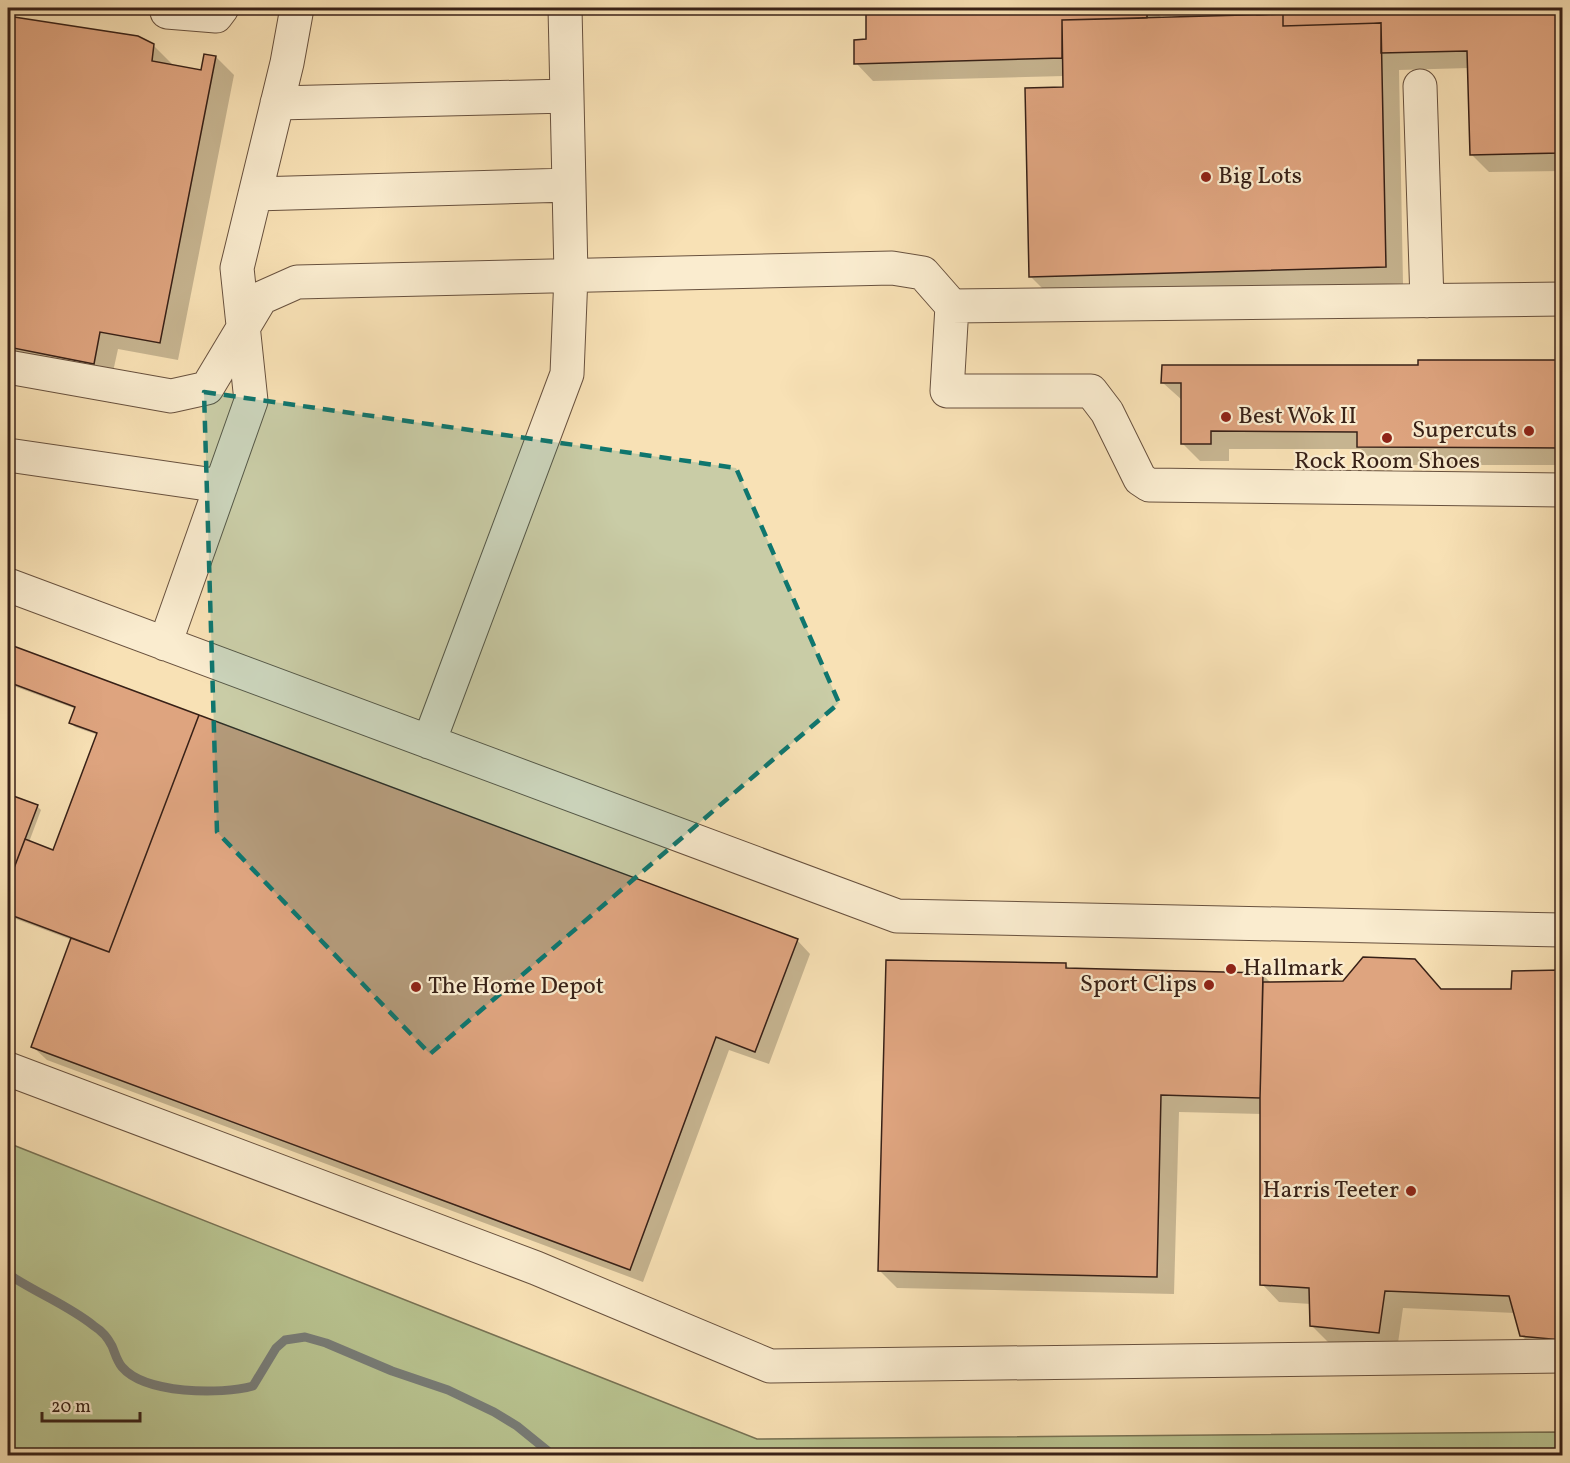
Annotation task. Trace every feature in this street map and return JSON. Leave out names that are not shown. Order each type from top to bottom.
[{"type":"lane","points":[[166,8],[167,12],[216,16],[222,8]]},
{"type":"lane","points":[[165,644],[251,401],[237,268],[277,103],[297,8]]},
{"type":"lane","points":[[429,742],[567,374],[570,275],[566,8]]},
{"type":"lane","points":[[1420,86],[1427,301]]},
{"type":"lane","points":[[277,103],[567,96]]},
{"type":"lane","points":[[255,194],[569,185]]},
{"type":"lane","points":[[8,367],[171,396],[207,388],[261,298],[297,282],[892,268],[923,273],[952,306],[946,391],[1091,391],[1107,412],[1140,480],[1149,485],[1563,490]]},
{"type":"lane","points":[[952,306],[1563,299]]},
{"type":"lane","points":[[8,455],[220,486]]},
{"type":"lane","points":[[8,585],[897,916],[1563,930]]},
{"type":"lane","points":[[8,1069],[536,1268],[770,1366],[1563,1356]]},
{"type":"highlighted area","points":[[204,392],[736,468],[839,703],[430,1054],[217,832]]},
{"type":"green space","points":[[8,1143],[757,1439],[1562,1432],[1562,1455],[8,1455]]},
{"type":"building","points":[[866,8],[1147,8],[1147,18],[1062,20],[1062,58],[854,64],[854,40],[866,39]]},
{"type":"building","points":[[1257,8],[1560,8],[1562,153],[1470,155],[1467,51],[1381,53],[1381,23],[1283,26],[1283,14],[1257,15]]},
{"type":"building","points":[[1560,8],[1562,8],[1562,39]]},
{"type":"building","name":"Big Lots","points":[[1283,14],[1283,26],[1381,23],[1386,267],[1029,277],[1025,88],[1063,87],[1062,20]]},
{"type":"building","points":[[14,17],[138,36],[154,44],[152,61],[201,70],[204,54],[216,56],[160,343],[100,332],[94,364],[8,347],[8,33],[11,33]]},
{"type":"building","points":[[1418,360],[1562,360],[1562,448],[1357,447],[1357,432],[1211,431],[1211,444],[1181,444],[1181,383],[1161,383],[1162,365],[1418,365]]},
{"type":"building","points":[[8,644],[199,715],[109,952],[8,914],[8,884],[25,839],[53,850],[97,733],[69,723],[75,707],[8,682]]},
{"type":"building","name":"The Home Depot","points":[[199,715],[798,939],[755,1052],[716,1037],[630,1270],[31,1047],[71,938],[109,952]]},
{"type":"building","points":[[8,794],[38,805],[8,884]]},
{"type":"building","name":"Harris Teeter","points":[[1363,957],[1415,959],[1441,989],[1511,989],[1512,971],[1562,970],[1562,1340],[1520,1336],[1509,1296],[1385,1291],[1379,1333],[1310,1326],[1309,1288],[1260,1285],[1260,1098],[1263,982],[1343,981]]},
{"type":"building","points":[[886,960],[1066,963],[1066,968],[1263,973],[1260,1098],[1161,1095],[1157,1277],[878,1271]]},
{"type":"waterway","points":[[8,1274],[97,1328],[109,1340],[122,1367],[133,1376],[148,1383],[184,1390],[204,1391],[222,1391],[253,1386],[276,1348],[285,1340],[305,1337],[448,1390],[517,1426],[554,1456]]},
{"type":"place","name":"Big Lots","points":[[1206,177]]},
{"type":"place","name":"Best Wok II","points":[[1226,417]]},
{"type":"place","name":"Supercuts","points":[[1529,431]]},
{"type":"place","name":"Rock Room Shoes","points":[[1387,438]]},
{"type":"place","name":"Hallmark","points":[[1231,969]]},
{"type":"place","name":"Sport Clips","points":[[1209,985]]},
{"type":"place","name":"The Home Depot","points":[[416,987]]},
{"type":"place","name":"Harris Teeter","points":[[1411,1191]]}]
